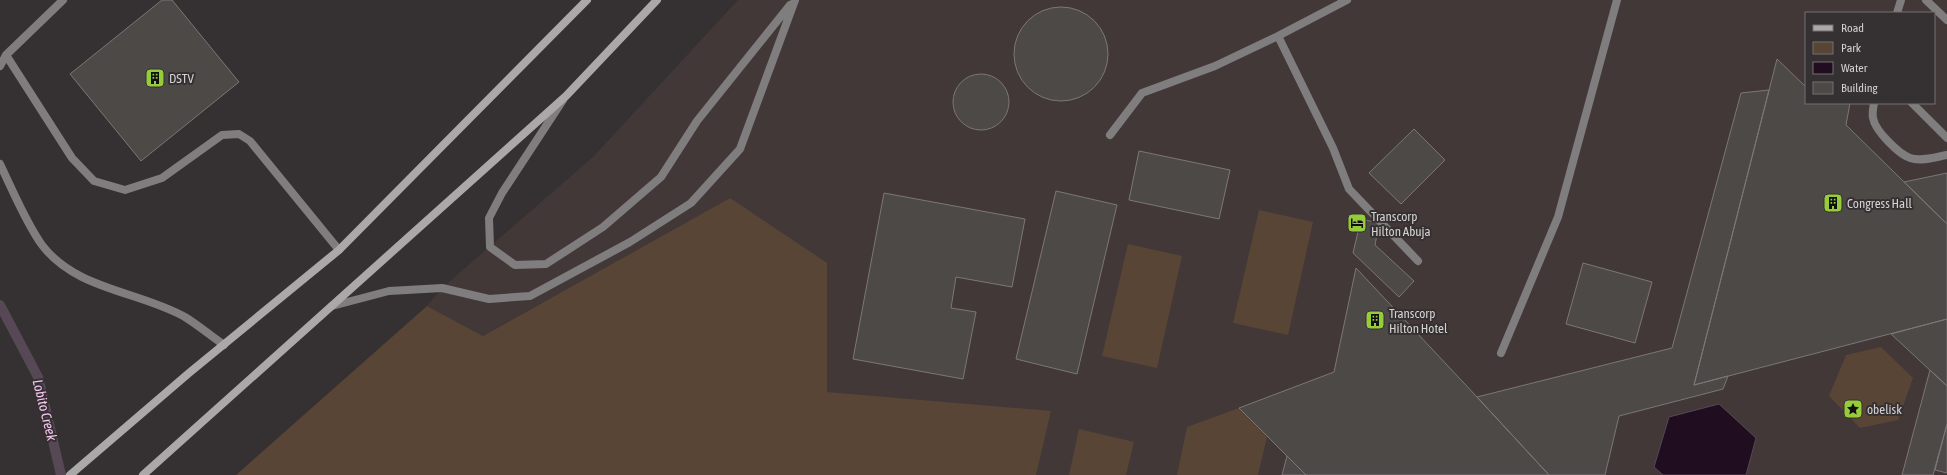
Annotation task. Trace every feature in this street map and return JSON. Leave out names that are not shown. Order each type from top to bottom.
[{"type":"main road","points":[[70,475],[189,373],[339,250],[587,0]]},
{"type":"main road","points":[[143,475],[566,96],[657,0]]},
{"type":"lane","points":[[0,66],[6,55],[63,0]]},
{"type":"lane","points":[[566,96],[502,193],[489,218],[490,247],[515,265],[546,264],[603,227],[661,177],[697,121],[795,0]]},
{"type":"lane","points":[[332,306],[389,291],[442,288],[489,299],[530,296],[630,242],[691,203],[740,149],[795,0]]},
{"type":"lane","points":[[1110,136],[1142,93],[1215,66],[1278,36],[1347,0]]},
{"type":"lane","points":[[1501,353],[1558,217],[1617,0]]},
{"type":"lane","points":[[1897,12],[1901,0]]},
{"type":"lane","points":[[1926,0],[1947,20]]},
{"type":"lane","points":[[1278,36],[1333,148],[1349,189],[1418,261]]},
{"type":"lane","points":[[6,55],[72,158],[94,181],[125,190],[162,178],[222,135],[239,134],[250,141],[339,250]]},
{"type":"lane","points":[[1874,104],[1873,119],[1878,130],[1899,152],[1911,159],[1926,159],[1947,155]]},
{"type":"lane","points":[[1913,104],[1947,138]]},
{"type":"lane","points":[[0,164],[42,245],[66,268],[95,283],[146,300],[184,317],[224,345]]},
{"type":"shaded area","name":"Transcorp Hilton Abuja","points":[[738,0],[1947,0],[1947,475],[829,475],[730,198],[483,336],[427,306],[442,288],[594,156]]},
{"type":"green space","points":[[730,198],[827,263],[827,392],[1051,411],[1036,475],[236,475],[427,306],[483,336]]},
{"type":"green space","points":[[1259,210],[1313,222],[1288,335],[1233,323]]},
{"type":"green space","points":[[1128,244],[1182,256],[1157,368],[1102,356]]},
{"type":"green space","points":[[1881,347],[1913,378],[1898,420],[1860,428],[1829,396],[1846,355]]},
{"type":"green space","points":[[1239,408],[1267,437],[1258,475],[1177,475],[1187,427]]},
{"type":"green space","points":[[1079,429],[1134,442],[1126,475],[1069,475]]},
{"type":"water","points":[[1719,404],[1756,438],[1746,475],[1663,475],[1654,467],[1669,417]]},
{"type":"building","name":"DSTV","points":[[162,0],[172,0],[239,82],[141,161],[70,74]]},
{"type":"building","points":[[1052,7],[1070,7],[1079,10],[1095,20],[1105,36],[1108,45],[1108,63],[1105,72],[1095,88],[1079,98],[1070,101],[1052,101],[1043,98],[1027,88],[1017,72],[1014,63],[1014,45],[1017,36],[1027,20],[1043,10]]},
{"type":"building","name":"Congress Hall","points":[[1777,59],[1805,86],[1805,104],[1850,104],[1846,125],[1947,224],[1947,319],[1694,385]]},
{"type":"building","points":[[976,74],[986,74],[1001,82],[1007,91],[1009,102],[1007,113],[1001,122],[986,130],[976,130],[965,125],[958,118],[953,107],[953,97],[958,86],[965,79]]},
{"type":"building","points":[[1769,90],[1694,385],[1728,376],[1723,389],[1619,416],[1605,475],[1549,475],[1477,397],[1672,348],[1741,93]]},
{"type":"building","points":[[1414,129],[1445,160],[1401,204],[1369,173]]},
{"type":"building","points":[[1139,151],[1230,170],[1219,219],[1129,200]]},
{"type":"building","points":[[1947,173],[1947,224],[1904,182]]},
{"type":"building","points":[[1056,191],[1117,205],[1077,374],[1016,359]]},
{"type":"building","points":[[884,193],[1025,219],[1012,287],[956,277],[951,308],[976,312],[963,379],[853,359]]},
{"type":"building","points":[[1361,219],[1379,223],[1375,245],[1414,281],[1399,297],[1353,253]]},
{"type":"building","points":[[1583,263],[1652,282],[1635,343],[1566,324]]},
{"type":"building","name":"Transcorp Hilton Hotel","points":[[1356,268],[1549,475],[1306,475],[1239,408],[1334,372]]},
{"type":"building","points":[[1947,319],[1947,386],[1891,334]]},
{"type":"building","points":[[1930,370],[1947,386],[1947,424],[1933,475],[1902,475]]},
{"type":"building","points":[[1947,424],[1947,473],[1935,470]]},
{"type":"building","points":[[1287,456],[1306,475],[1282,475]]},
{"type":"waterway","name":"Lobito Creek","points":[[0,305],[38,377],[61,475]]},
{"type":"place","name":"DSTV","points":[[155,78]]},
{"type":"place","name":"Congress Hall","points":[[1833,203]]},
{"type":"place","name":"Transcorp Hilton Abuja","points":[[1357,223]]},
{"type":"place","name":"Transcorp Hilton Hotel","points":[[1375,320]]},
{"type":"place","name":"obelisk","points":[[1853,409]]}]
